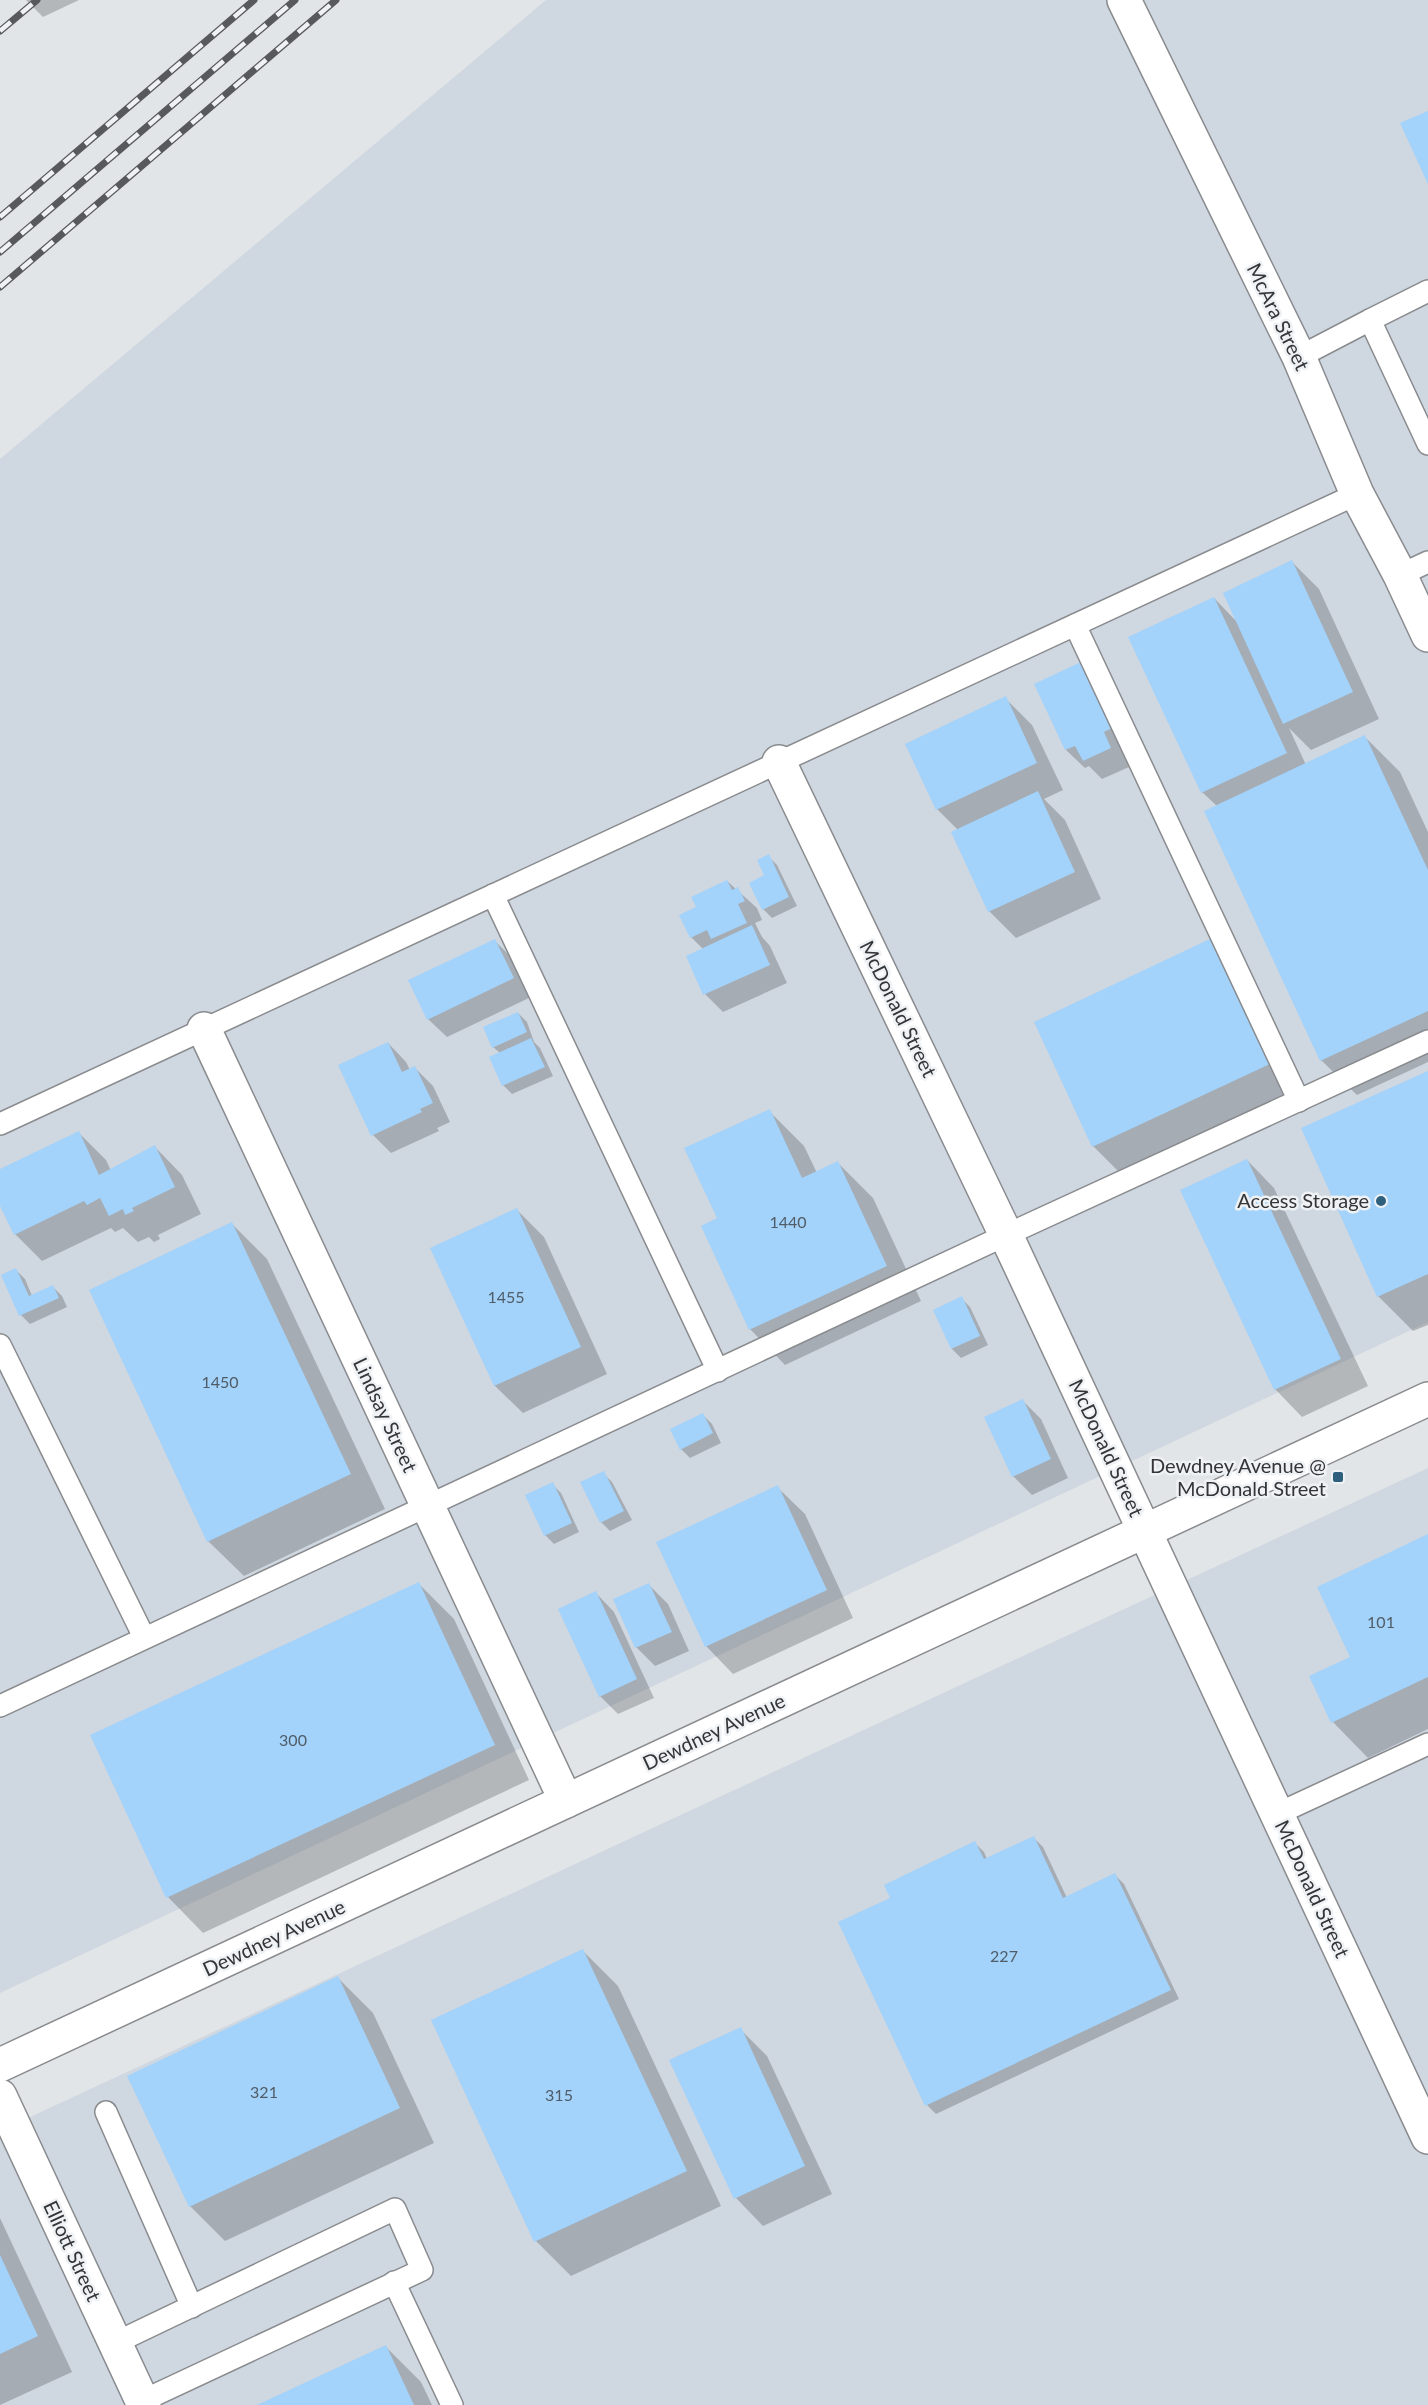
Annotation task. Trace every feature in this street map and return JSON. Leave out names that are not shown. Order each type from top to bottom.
[{"type":"street","name":"McAra Street","points":[[1124,0],[1299,357],[1357,494],[1414,568],[1428,635]]},
{"type":"street","name":"McDonald Street","points":[[779,762],[1006,1235],[1428,2137]]},
{"type":"street","name":"Lindsay Street","points":[[204,1029],[566,1801]]},
{"type":"street","name":"Dewdney Avenue","points":[[0,2065],[1428,1399]]},
{"type":"street","name":"Elliott Street","points":[[0,2096],[142,2403]]},
{"type":"lane","points":[[1299,357],[1428,291]]},
{"type":"lane","points":[[1370,320],[1428,444]]},
{"type":"lane","points":[[0,1124],[1357,494]]},
{"type":"lane","points":[[1075,625],[1299,1101]]},
{"type":"lane","points":[[493,895],[718,1371]]},
{"type":"lane","points":[[0,1706],[1006,1235],[1428,1041]]},
{"type":"lane","points":[[0,1345],[144,1637]]},
{"type":"lane","points":[[1277,1814],[1428,1744]]},
{"type":"lane","points":[[106,2112],[192,2307]]},
{"type":"lane","points":[[115,2343],[395,2209],[422,2270],[142,2403]]},
{"type":"lane","points":[[394,2282],[452,2405]]},
{"type":"shaded area","points":[[546,0],[1428,0],[1428,1322],[0,1993],[0,459]]},
{"type":"shaded area","points":[[1428,1468],[1428,2405],[0,2405],[0,2131]]},
{"type":"building","points":[[1428,111],[1428,184],[1400,123]]},
{"type":"building","points":[[1292,560],[1353,692],[1283,724],[1223,593]]},
{"type":"building","points":[[1214,597],[1287,753],[1201,793],[1128,637]]},
{"type":"building","points":[[1081,662],[1112,728],[1104,732],[1111,748],[1083,761],[1075,746],[1065,750],[1034,684]]},
{"type":"building","points":[[1006,696],[1037,763],[936,810],[905,744]]},
{"type":"building","points":[[1365,735],[1428,870],[1428,1011],[1320,1061],[1204,811]]},
{"type":"building","points":[[1038,791],[1075,872],[988,912],[951,832]]},
{"type":"building","points":[[769,854],[789,897],[762,910],[749,883],[764,875],[757,860]]},
{"type":"building","points":[[727,880],[732,890],[738,887],[745,901],[738,904],[747,923],[711,939],[707,930],[690,938],[679,915],[696,907],[691,897]]},
{"type":"building","points":[[752,925],[770,965],[703,995],[686,956]]},
{"type":"building","points":[[1212,938],[1270,1064],[1092,1147],[1034,1022]]},
{"type":"building","points":[[495,939],[514,978],[427,1020],[408,980]]},
{"type":"building","points":[[518,1012],[527,1032],[492,1048],[483,1027]]},
{"type":"building","points":[[531,1038],[545,1067],[502,1086],[489,1057]]},
{"type":"building","points":[[388,1042],[402,1072],[415,1066],[433,1103],[420,1109],[422,1112],[371,1136],[338,1065]]},
{"type":"building","name":"Access Storage","points":[[1428,1071],[1428,1274],[1377,1297],[1301,1128]]},
{"type":"building","points":[[770,1109],[802,1178],[838,1161],[887,1266],[749,1330],[701,1226],[717,1218],[684,1148]]},
{"type":"building","points":[[79,1131],[99,1175],[155,1145],[175,1187],[132,1208],[134,1211],[125,1215],[123,1209],[109,1216],[100,1198],[87,1205],[84,1201],[14,1235],[0,1206],[0,1169]]},
{"type":"building","points":[[1247,1159],[1341,1359],[1274,1390],[1180,1190]]},
{"type":"building","points":[[517,1208],[581,1347],[494,1386],[430,1248]]},
{"type":"building","points":[[232,1222],[351,1474],[207,1542],[89,1290]]},
{"type":"building","points":[[16,1268],[29,1296],[53,1285],[59,1298],[19,1316],[1,1275]]},
{"type":"building","points":[[962,1296],[980,1336],[951,1349],[933,1310]]},
{"type":"building","points":[[1023,1399],[1051,1459],[1012,1477],[984,1417]]},
{"type":"building","points":[[703,1413],[713,1433],[680,1450],[670,1429]]},
{"type":"building","points":[[604,1471],[624,1511],[600,1523],[580,1482]]},
{"type":"building","points":[[553,1482],[572,1523],[544,1536],[525,1495]]},
{"type":"building","points":[[778,1485],[827,1590],[705,1647],[656,1542]]},
{"type":"building","points":[[1428,1534],[1428,1677],[1331,1723],[1309,1676],[1350,1657],[1317,1587]]},
{"type":"building","points":[[419,1582],[495,1745],[166,1898],[90,1735]]},
{"type":"building","points":[[649,1583],[672,1632],[635,1648],[613,1599]]},
{"type":"building","points":[[596,1591],[637,1679],[599,1697],[558,1609]]},
{"type":"building","points":[[1034,1836],[1063,1898],[1115,1873],[1171,1990],[925,2106],[838,1922],[890,1898],[884,1885],[975,1841],[984,1859]]},
{"type":"building","points":[[583,1949],[687,2171],[534,2242],[431,2020]]},
{"type":"building","points":[[338,1976],[400,2108],[189,2207],[127,2076]]},
{"type":"building","points":[[741,2027],[805,2166],[734,2199],[669,2060]]},
{"type":"building","points":[[0,2255],[38,2336],[0,2354]]},
{"type":"building","points":[[386,2345],[414,2405],[257,2405]]},
{"type":"railway","points":[[0,31],[37,0]]},
{"type":"railway","points":[[0,217],[254,0]]},
{"type":"railway","points":[[0,252],[295,0]]},
{"type":"railway","points":[[0,287],[336,0]]},
{"type":"place","name":"Access Storage","points":[[1381,1201]]},
{"type":"place","name":"Dewdney Avenue @ McDonald Street","points":[[1338,1477]]}]
